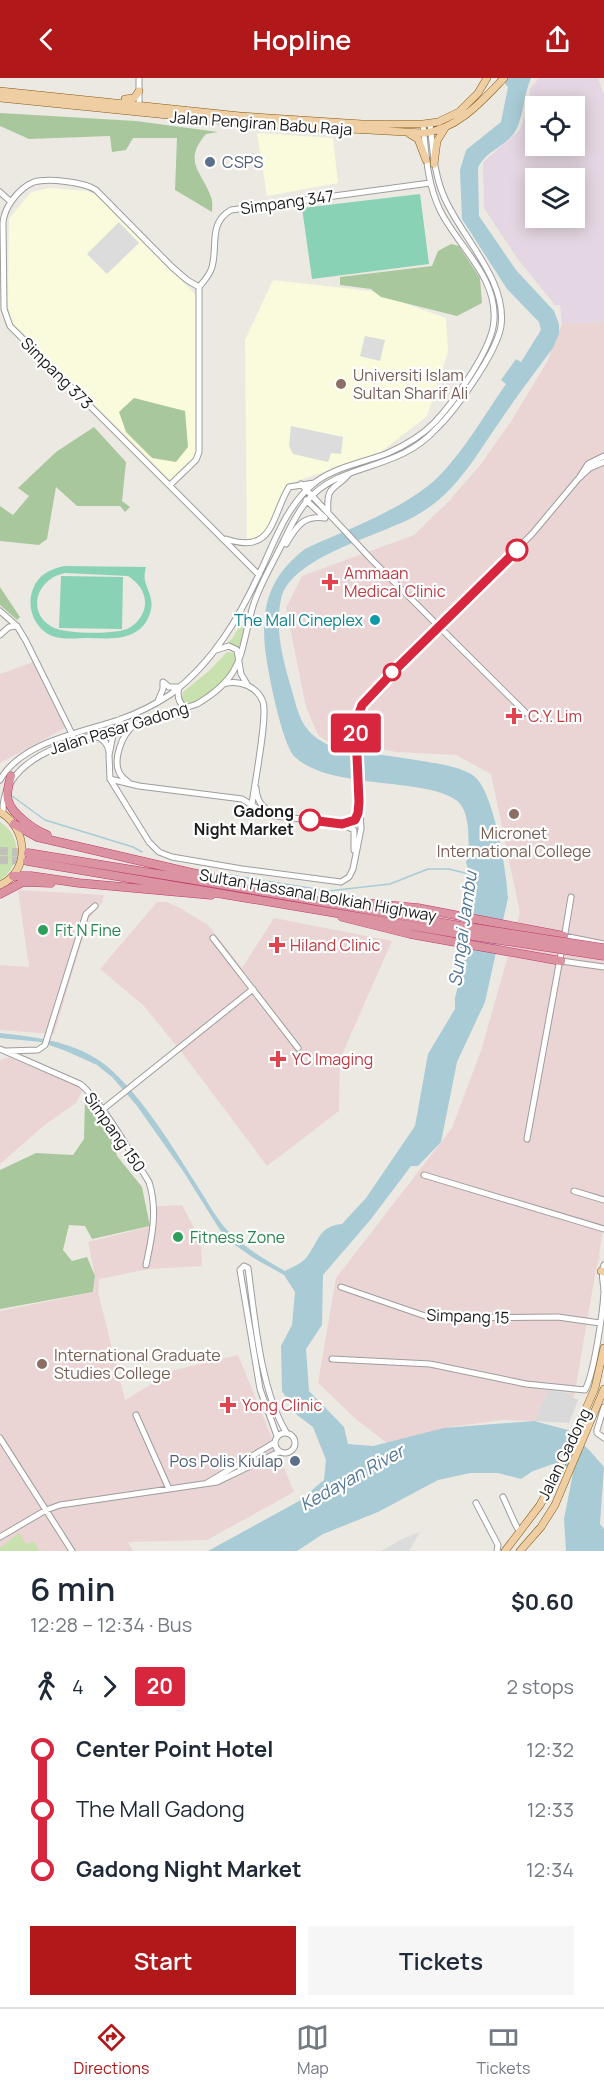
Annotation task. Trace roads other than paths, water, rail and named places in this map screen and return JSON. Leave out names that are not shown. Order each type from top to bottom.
[{"type":"highway","points":[[11,776],[7,798],[10,806],[31,828],[72,845]]},
{"type":"highway","points":[[14,824],[38,837],[264,891]]},
{"type":"highway","name":"Sultan Hassanal Bolkiah Highway","points":[[604,946],[454,929],[309,908],[27,857],[264,891],[454,929],[604,956]]},
{"type":"highway","points":[[12,878],[31,876],[200,895],[246,897]]},
{"type":"highway","points":[[0,894],[23,882],[79,883]]},
{"type":"highway","points":[[319,901],[406,907],[564,936]]},
{"type":"highway","points":[[309,908],[410,934],[561,961]]},
{"type":"main road","name":"Jalan Pengiran Babu Raja","points":[[0,98],[257,124],[408,133],[427,128],[459,112],[478,93],[487,78]]},
{"type":"main road","name":"Jalan Pengiran Babu Raja","points":[[0,91],[240,116],[445,128],[468,113],[502,81]]},
{"type":"main road","points":[[92,99],[131,100],[139,91],[146,101],[169,104],[182,109]]},
{"type":"main road","points":[[434,164],[437,141],[445,128]]},
{"type":"main road","points":[[408,133],[418,139],[426,160]]},
{"type":"main road","points":[[0,886],[12,878],[22,857],[23,849],[20,835],[14,824],[2,813]]},
{"type":"main road","name":"Jalan Gadong","points":[[505,1551],[540,1505],[559,1470],[594,1388],[604,1348]]},
{"type":"main road","name":"Jalan Gadong","points":[[520,1551],[541,1527],[555,1504],[604,1389]]},
{"type":"street","points":[[138,113],[139,78]]},
{"type":"street","name":"Jalan Pasar Gadong","points":[[0,780],[17,760],[41,747],[72,734],[121,719],[158,702],[179,687],[216,650],[232,627],[282,525],[306,490],[340,469],[389,452],[433,424],[445,410],[488,345],[494,327],[493,300],[472,257],[452,231],[440,210],[430,183],[426,160],[427,128]]},
{"type":"street","name":"Jalan Pasar Gadong","points":[[11,776],[26,760],[48,749],[186,708],[207,698],[223,685],[240,660],[253,607],[278,551],[307,501],[326,484],[376,465],[416,446],[437,429],[450,414],[489,356],[498,337],[501,308],[495,287],[483,262],[454,216],[439,185],[427,128]]},
{"type":"street","points":[[0,192],[11,202],[36,182],[86,184],[96,190],[172,267],[199,287],[199,452],[196,460],[170,485]]},
{"type":"street","name":"Simpang 347","points":[[199,287],[211,270],[213,239],[218,224],[231,210],[430,183]]},
{"type":"street","points":[[439,185],[440,194],[454,223],[455,228],[452,231]]},
{"type":"street","name":"Simpang 373","points":[[11,202],[3,223],[4,309],[13,329],[259,575]]},
{"type":"street","points":[[354,854],[361,824],[357,723],[362,705],[532,534],[588,464],[604,456]]},
{"type":"street","points":[[578,479],[590,468],[604,462]]},
{"type":"street","points":[[327,515],[328,499],[332,488],[350,473]]},
{"type":"street","points":[[224,539],[248,543],[262,539],[271,529],[289,487],[314,483]]},
{"type":"street","points":[[301,484],[327,515],[526,713]]},
{"type":"street","points":[[301,496],[327,515]]},
{"type":"street","points":[[278,551],[300,523],[309,518],[327,515]]},
{"type":"street","points":[[0,611],[17,626],[75,740]]},
{"type":"street","points":[[0,635],[9,627],[17,626]]},
{"type":"street","points":[[216,650],[229,646],[234,647],[248,686]]},
{"type":"street","points":[[158,702],[163,682],[170,687],[179,687],[178,696],[186,708]]},
{"type":"street","points":[[223,685],[235,682],[248,686],[259,695],[264,709],[252,805]]},
{"type":"street","points":[[110,779],[130,784],[242,799],[268,815],[342,824],[354,830],[353,869],[349,877],[341,882],[333,882],[165,855],[149,842],[110,779],[110,755],[115,729],[121,719]]},
{"type":"street","points":[[130,784],[120,774],[118,762],[125,734],[136,723]]},
{"type":"street","points":[[93,736],[106,743],[110,755]]},
{"type":"street","points":[[256,774],[258,801],[263,808],[275,815]]},
{"type":"street","points":[[2,813],[1,797],[11,776]]},
{"type":"street","points":[[342,824],[355,820],[359,802]]},
{"type":"street","points":[[527,1139],[571,897]]},
{"type":"street","points":[[2,1050],[38,1050],[46,1042],[86,914],[95,906]]},
{"type":"street","points":[[564,936],[604,946]]},
{"type":"street","points":[[213,938],[298,1048]]},
{"type":"street","points":[[561,961],[604,967]]},
{"type":"street","points":[[102,1110],[253,989]]},
{"type":"street","name":"Simpang 150","points":[[2,1050],[80,1084],[102,1110],[149,1182],[152,1191],[154,1229],[146,1265]]},
{"type":"street","points":[[21,1059],[29,1050]]},
{"type":"street","points":[[424,1175],[604,1229]]},
{"type":"street","points":[[574,1191],[604,1200]]},
{"type":"street","points":[[0,1537],[46,1510],[66,1504],[223,1480],[279,1452],[289,1452],[295,1444],[292,1435],[285,1432],[275,1413],[269,1393],[248,1268],[244,1266],[240,1270],[252,1351],[263,1403],[277,1436]]},
{"type":"street","points":[[332,1359],[430,1364],[526,1384],[582,1390],[587,1387],[589,1380],[600,1323],[604,1292],[603,1270]]},
{"type":"street","name":"Simpang 15","points":[[341,1287],[431,1318],[558,1317],[600,1323]]},
{"type":"street","points":[[604,1407],[597,1430],[597,1433],[604,1438]]},
{"type":"street","points":[[136,1415],[169,1490]]},
{"type":"street","points":[[205,1484],[274,1443],[277,1436],[285,1432]]},
{"type":"street","points":[[0,1438],[72,1551]]},
{"type":"street","points":[[274,1443],[279,1452]]},
{"type":"street","points":[[503,1497],[513,1514],[516,1529],[519,1532]]},
{"type":"street","points":[[476,1503],[498,1545],[497,1551]]},
{"type":"water","name":"Kedayan River","points":[[500,78],[531,78],[517,128],[509,139],[481,162],[478,168],[479,216],[516,270],[554,311],[559,324],[559,334],[553,348],[473,461],[443,496],[417,515],[339,549],[301,571],[288,584],[279,610],[280,642],[284,663],[304,725],[313,735],[337,749],[439,764],[459,769],[475,777],[482,786],[494,816],[508,898],[485,1002],[457,1062],[441,1142],[418,1166],[411,1166],[371,1219],[323,1275],[322,1325],[306,1349],[309,1391],[344,1427],[348,1444],[373,1446],[444,1428],[534,1421],[568,1430],[604,1467],[600,1524],[604,1529],[604,1551],[566,1551],[564,1519],[573,1473],[553,1464],[533,1471],[521,1479],[498,1473],[470,1473],[438,1480],[378,1512],[323,1534],[297,1551],[208,1551],[299,1501],[324,1480],[326,1460],[313,1427],[297,1415],[282,1391],[281,1346],[292,1325],[295,1292],[284,1275],[252,1257],[220,1230],[183,1171],[137,1106],[112,1077],[97,1065],[66,1051],[41,1042],[0,1038],[0,1033],[65,1044],[89,1054],[114,1072],[154,1119],[226,1229],[247,1247],[285,1271],[304,1260],[323,1231],[334,1225],[342,1224],[366,1198],[415,1126],[428,1054],[455,1009],[455,998],[473,914],[473,889],[466,862],[469,856],[464,811],[456,800],[443,793],[330,774],[317,770],[295,757],[280,723],[272,688],[265,648],[265,618],[270,592],[276,581],[283,570],[305,549],[373,519],[406,501],[445,470],[506,384],[501,380],[516,359],[521,362],[541,330],[539,322],[507,289],[462,219],[460,170],[466,150],[501,122],[508,87]]},
{"type":"waterway","points":[[12,796],[45,820],[133,847],[142,852]]},
{"type":"waterway","name":"Sungai Jambu","points":[[217,873],[328,891],[390,884],[428,869],[449,869],[469,874]]},
{"type":"tunnel","points":[[0,851],[28,853]]},
{"type":"tunnel","points":[[0,860],[25,861]]},
{"type":"place","name":"CSPS","points":[[210,162]]},
{"type":"place","name":"Universiti Islam Sultan Sharif Ali","points":[[341,384]]},
{"type":"place","name":"Ammaan Medical Clinic","points":[[330,582]]},
{"type":"place","name":"The Mall Cineplex","points":[[375,620]]},
{"type":"place","name":"C.Y. Lim","points":[[514,716]]},
{"type":"place","name":"Micronet International College","points":[[514,814]]},
{"type":"place","name":"Gadong Night Market","points":[[310,820]]},
{"type":"place","name":"Fit N Fine","points":[[43,930]]},
{"type":"place","name":"Hiland Clinic","points":[[277,945]]},
{"type":"place","name":"YC Imaging","points":[[278,1059]]},
{"type":"place","name":"Fitness Zone","points":[[178,1237]]},
{"type":"place","name":"International Graduate Studies College","points":[[42,1364]]},
{"type":"place","name":"Yong Clinic","points":[[228,1405]]},
{"type":"place","name":"Pos Polis Kiulap","points":[[295,1461]]}]
